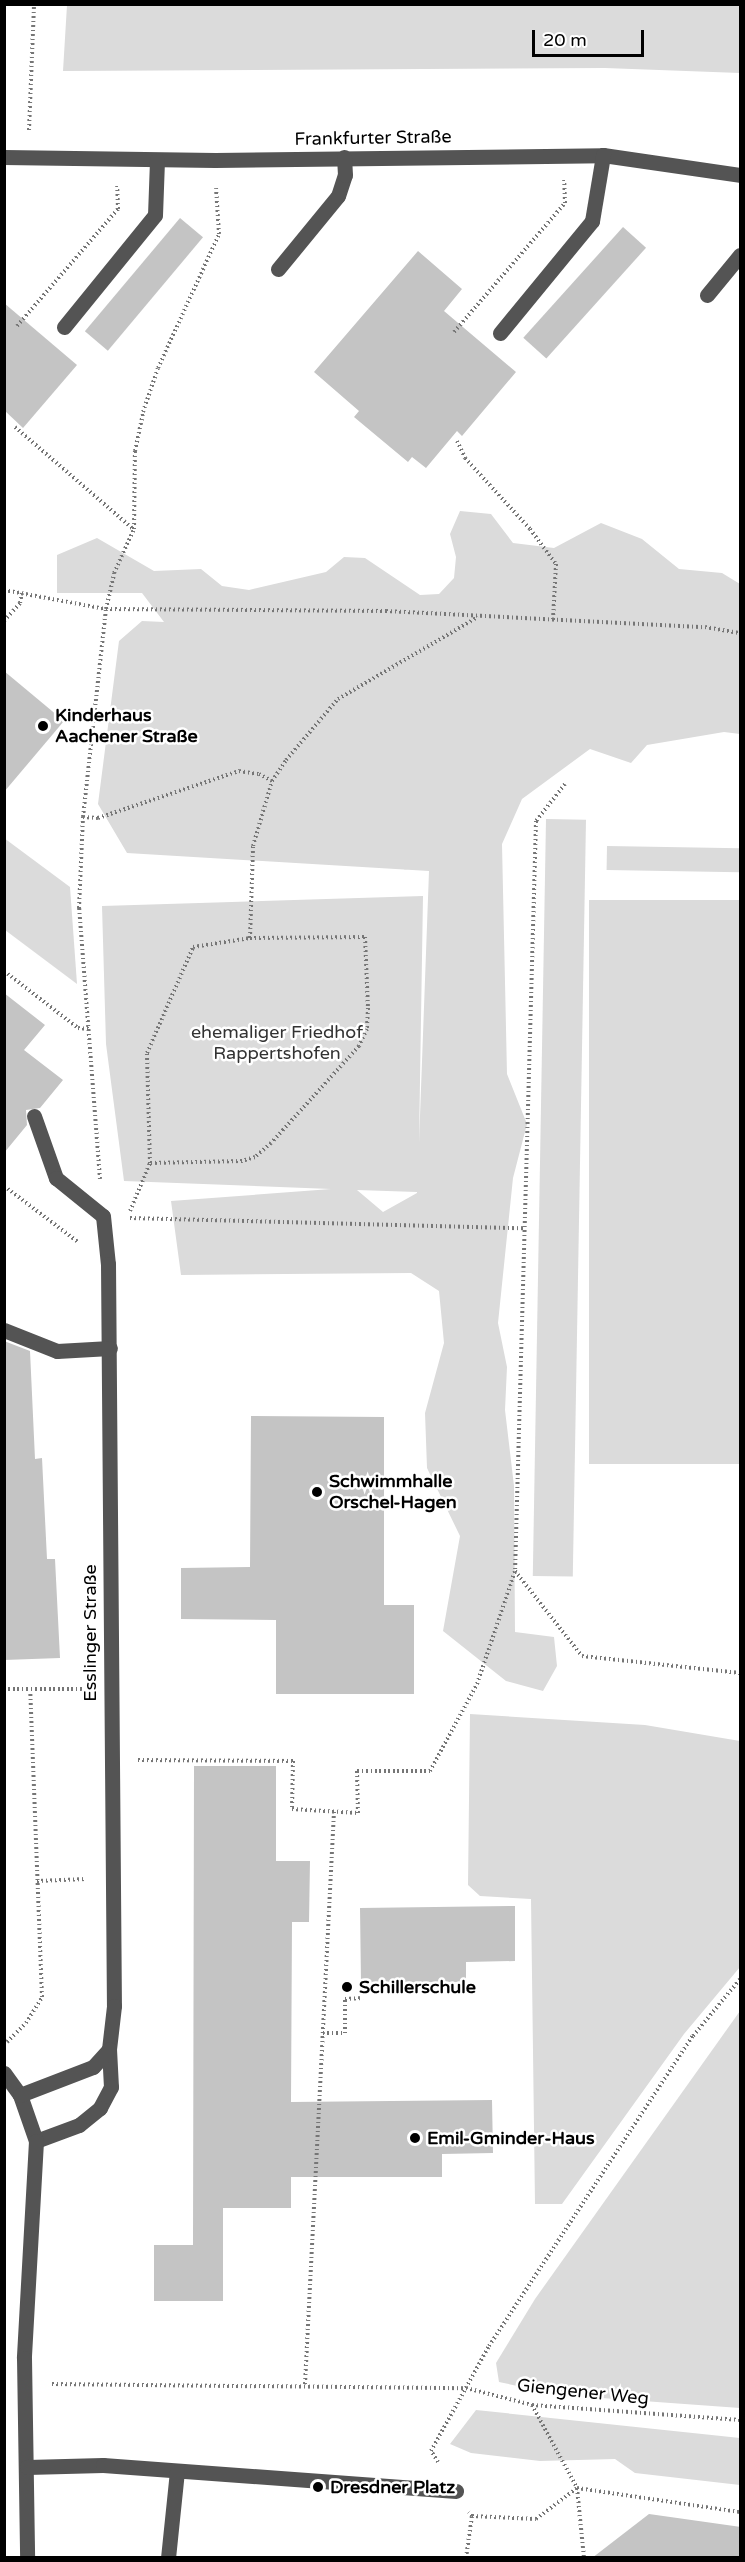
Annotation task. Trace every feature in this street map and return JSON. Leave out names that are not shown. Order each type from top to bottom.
[{"type":"street","name":"Frankfurter Straße","points":[[4,157],[215,160],[603,155],[741,175]]},
{"type":"street","points":[[500,333],[592,221],[603,155]]},
{"type":"street","points":[[278,269],[338,196],[345,175],[344,157]]},
{"type":"street","points":[[64,327],[156,215],[157,160]]},
{"type":"street","points":[[707,296],[741,255]]},
{"type":"street","points":[[34,1116],[56,1178],[103,1216]]},
{"type":"street","name":"Esslinger Straße","points":[[36,2141],[79,2125],[100,2108],[111,2087],[109,2049],[114,2006],[110,1688],[110,1348],[108,1264],[103,1216]]},
{"type":"street","points":[[4,1330],[57,1351],[110,1348]]},
{"type":"street","points":[[20,2096],[93,2067],[109,2049]]},
{"type":"street","points":[[4,2073],[20,2096],[36,2141],[24,2358],[27,2558]]},
{"type":"street","points":[[27,2467],[103,2465],[456,2491]]},
{"type":"street","points":[[168,2558],[177,2471]]},
{"type":"path","points":[[28,158],[34,4]]},
{"type":"path","points":[[454,332],[565,203],[564,156]]},
{"type":"path","points":[[215,160],[219,234],[143,412],[135,452],[134,529],[114,573],[106,609],[82,818],[79,908],[103,1216],[524,1228]]},
{"type":"path","points":[[17,326],[118,209],[117,173]]},
{"type":"path","points":[[15,427],[134,529]]},
{"type":"path","points":[[457,441],[465,458],[530,529],[556,564],[553,620]]},
{"type":"path","points":[[4,590],[106,609],[479,616],[705,627],[741,633]]},
{"type":"path","points":[[4,621],[20,603],[22,593]]},
{"type":"path","points":[[250,938],[253,846],[272,781],[319,717],[338,699],[479,616]]},
{"type":"path","points":[[82,818],[98,818],[240,771],[259,774],[272,781]]},
{"type":"path","points":[[144,1760],[292,1761],[292,1809],[358,1813],[357,1772],[430,1772],[477,1684],[515,1571],[536,821],[565,784]]},
{"type":"path","points":[[127,1218],[150,1163],[147,1053],[193,947],[250,938],[365,937],[367,1029],[359,1046],[255,1157],[242,1161],[150,1163]]},
{"type":"path","points":[[4,971],[78,1028],[89,1029]]},
{"type":"path","points":[[4,1186],[108,1264]]},
{"type":"path","points":[[515,1571],[582,1656],[741,1673]]},
{"type":"path","points":[[4,1689],[30,1691],[110,1688]]},
{"type":"path","points":[[7,2042],[26,2023],[42,1997],[30,1691]]},
{"type":"path","points":[[48,2384],[305,2384],[334,1812]]},
{"type":"path","points":[[37,1881],[62,1880]]},
{"type":"path","points":[[466,2388],[489,2346],[693,2036],[741,1979]]},
{"type":"path","points":[[323,2033],[345,2033],[345,1999],[363,1998]]},
{"type":"path","name":"Giengener Weg","points":[[305,2384],[466,2388],[532,2405],[741,2420]]},
{"type":"path","points":[[532,2405],[577,2488],[584,2558]]},
{"type":"path","points":[[472,2516],[536,2519],[577,2488],[741,2512]]},
{"type":"green space","points":[[67,5],[740,5],[740,73],[605,68],[63,71]]},
{"type":"green space","name":"ehemaliger Friedhof Rappertshofen","points":[[460,511],[491,514],[513,543],[554,548],[601,523],[642,539],[679,569],[722,573],[740,584],[740,734],[724,732],[647,745],[631,763],[590,749],[522,799],[502,844],[507,1074],[527,1124],[513,1178],[498,1323],[507,1367],[505,1410],[514,1486],[515,1632],[554,1637],[557,1666],[543,1691],[506,1681],[443,1631],[460,1536],[427,1468],[425,1413],[444,1343],[439,1291],[411,1273],[181,1275],[171,1201],[331,1189],[124,1181],[106,1044],[102,906],[423,896],[419,1143],[429,871],[127,853],[98,804],[119,641],[142,621],[164,622],[142,593],[57,593],[57,555],[97,538],[154,571],[201,569],[222,586],[249,590],[326,572],[344,557],[365,558],[420,595],[439,594],[454,578],[456,557],[450,534]],"holes":[[[357,1190],[417,1192],[383,1212]]]},
{"type":"green space","points":[[546,819],[586,820],[573,1577],[533,1576]]},
{"type":"green space","points":[[4,838],[70,887],[77,984],[5,930]]},
{"type":"green space","points":[[607,846],[740,848],[740,872],[607,870]]},
{"type":"green space","points":[[589,900],[740,900],[740,1464],[589,1464]]},
{"type":"green space","points":[[470,1714],[645,1725],[740,1741],[740,1967],[684,2034],[562,2204],[535,2204],[531,1899],[480,1896],[468,1885]]},
{"type":"green space","points":[[740,2011],[740,2408],[560,2395],[499,2382],[496,2363],[535,2299]]},
{"type":"green space","points":[[476,2410],[740,2438],[740,2485],[635,2473],[615,2459],[540,2461],[471,2453],[450,2444]]},
{"type":"building","points":[[180,218],[203,237],[108,351],[85,331]]},
{"type":"building","points":[[623,227],[646,248],[546,358],[523,338]]},
{"type":"building","points":[[418,251],[462,289],[444,311],[516,372],[462,436],[457,431],[426,468],[412,457],[408,462],[354,417],[359,411],[314,372]]},
{"type":"building","points":[[4,303],[77,365],[23,428],[4,410]]},
{"type":"building","points":[[4,671],[64,721],[4,792]]},
{"type":"building","points":[[4,993],[45,1025],[24,1050],[63,1080],[40,1108],[26,1110],[27,1125],[4,1153]]},
{"type":"building","points":[[4,1341],[30,1351],[35,1459],[42,1458],[47,1559],[55,1559],[60,1658],[4,1660]]},
{"type":"building","name":"Schwimmhalle Orschel-Hagen","points":[[251,1416],[384,1417],[384,1605],[414,1605],[414,1694],[276,1694],[276,1620],[181,1619],[181,1568],[250,1567]]},
{"type":"building","points":[[194,1766],[276,1766],[276,1861],[310,1861],[309,1922],[292,1922],[291,2102],[492,2100],[493,2153],[442,2154],[442,2177],[291,2177],[291,2208],[223,2208],[223,2301],[154,2301],[154,2245],[193,2245]]},
{"type":"building","points":[[515,1906],[515,1961],[466,1962],[466,1982],[361,1983],[360,1908]]},
{"type":"building","points":[[649,2514],[741,2527],[741,2558],[592,2558]]},
{"type":"place","name":"Kinderhaus Aachener Straße","points":[[43,726]]},
{"type":"place","name":"Schwimmhalle Orschel-Hagen","points":[[317,1492]]},
{"type":"place","name":"Schillerschule","points":[[347,1987]]},
{"type":"place","name":"Emil-Gminder-Haus","points":[[415,2138]]},
{"type":"place","name":"Dresdner Platz","points":[[318,2487]]}]
